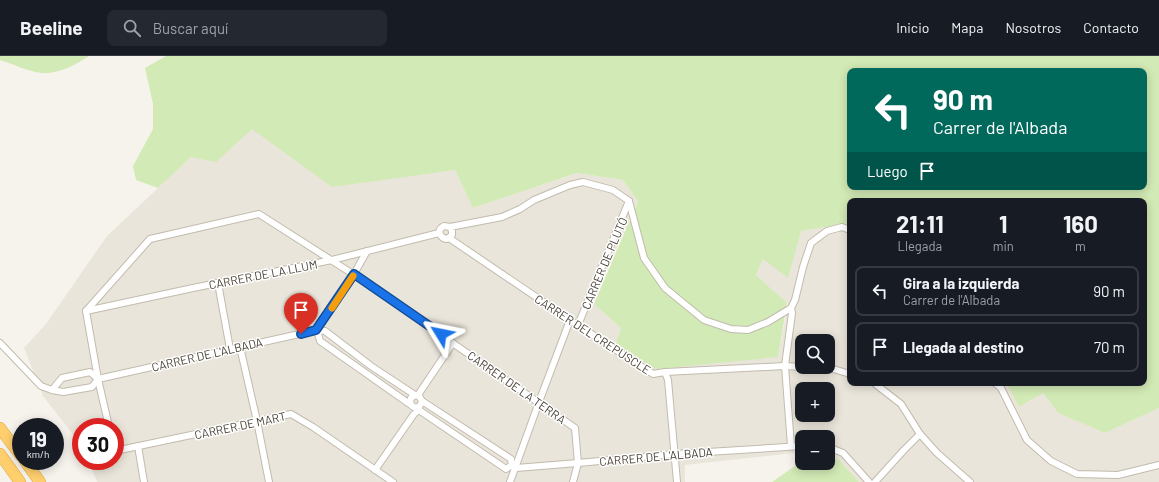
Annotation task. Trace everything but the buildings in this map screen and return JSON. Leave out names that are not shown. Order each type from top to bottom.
[{"type":"highway","points":[[0,428],[12,444]]},
{"type":"highway","points":[[0,454],[20,482]]},
{"type":"highway","points":[[31,470],[40,482]]},
{"type":"street","points":[[450,227],[452,233],[449,238],[443,238],[439,233],[442,227],[450,227],[502,216],[520,209],[534,200],[583,182],[613,190],[629,201],[644,258],[665,288],[704,320],[731,329],[748,330],[768,322],[791,308],[795,300],[803,267],[811,244],[827,231],[842,227],[847,229]]},
{"type":"street","name":"CARRER DE PLUTÓ","points":[[578,325],[629,201]]},
{"type":"street","name":"CARRER DE LA TERRA","points":[[86,311],[150,239],[259,214],[354,274],[575,428],[578,463],[573,482]]},
{"type":"street","name":"CARRER DE LA LLUM","points":[[86,311],[332,260],[439,233]]},
{"type":"street","name":"CARRER DEL CREPUSCLE","points":[[449,238],[653,374],[665,372],[795,367]]},
{"type":"street","points":[[367,251],[354,274],[316,330],[325,331],[371,366],[511,459],[514,466]]},
{"type":"street","points":[[218,283],[230,349]]},
{"type":"street","points":[[790,446],[785,366],[792,313],[791,308]]},
{"type":"street","points":[[86,311],[98,379],[107,418]]},
{"type":"street","name":"CARRER DE PLUTÓ","points":[[510,482],[514,466],[570,320]]},
{"type":"street","name":"CARRER DE L'ALBADA","points":[[98,379],[90,372],[62,378],[52,390],[63,392],[92,387],[98,379],[316,330],[320,341],[506,469],[514,466],[578,463],[675,454],[795,446]]},
{"type":"street","points":[[0,343],[41,386],[52,390]]},
{"type":"street","points":[[376,470],[414,414],[415,407],[411,398],[416,395],[453,343]]},
{"type":"street","points":[[240,347],[269,482]]},
{"type":"street","points":[[835,370],[847,373]]},
{"type":"street","points":[[665,372],[668,380],[677,482]]},
{"type":"street","points":[[878,386],[901,404],[920,434],[937,453],[970,482]]},
{"type":"street","points":[[999,386],[1027,440],[1051,461],[1064,468],[1077,474],[1118,475],[1159,465]]},
{"type":"street","points":[[415,407],[421,405],[422,401]]},
{"type":"street","name":"CARRER DE MART","points":[[124,449],[292,414],[314,427],[391,482]]},
{"type":"street","points":[[876,482],[920,434]]},
{"type":"street","points":[[138,446],[144,482]]},
{"type":"street","points":[[835,450],[843,454],[869,482]]},
{"type":"shaded area","points":[[252,129],[418,174],[455,170],[473,208],[578,173],[623,180],[638,200],[593,303],[621,328],[778,357],[788,304],[756,275],[763,259],[801,231],[847,223],[847,386],[1008,386],[1019,407],[1043,393],[1058,413],[1105,433],[1159,408],[1159,482],[859,482],[839,460],[835,459],[835,430],[795,430],[795,453],[685,465],[685,482],[97,482],[92,470],[124,470],[124,418],[72,418],[72,433],[64,423],[64,418],[60,418],[43,396],[24,348],[46,324],[107,236],[191,157]]},
{"type":"green space","points":[[0,56],[89,56],[72,66],[61,70],[42,73],[26,70],[0,60]]},
{"type":"green space","points":[[166,56],[1159,56],[1159,408],[1105,433],[1058,413],[1043,393],[1019,407],[1008,386],[1147,386],[1147,198],[847,198],[847,223],[801,231],[788,278],[763,259],[756,275],[787,303],[778,357],[656,369],[616,344],[621,328],[594,304],[638,201],[623,180],[577,173],[473,208],[455,170],[332,187],[252,129],[216,162],[191,157],[158,188],[136,180],[133,166],[153,129],[153,104],[145,68]]},
{"type":"green space","points":[[835,459],[839,460],[859,482],[772,482],[795,466],[795,470],[835,470]]},
{"type":"slow traffic","points":[[332,308],[353,276]]},
{"type":"route","points":[[301,334],[316,330],[354,274],[441,334]]}]
